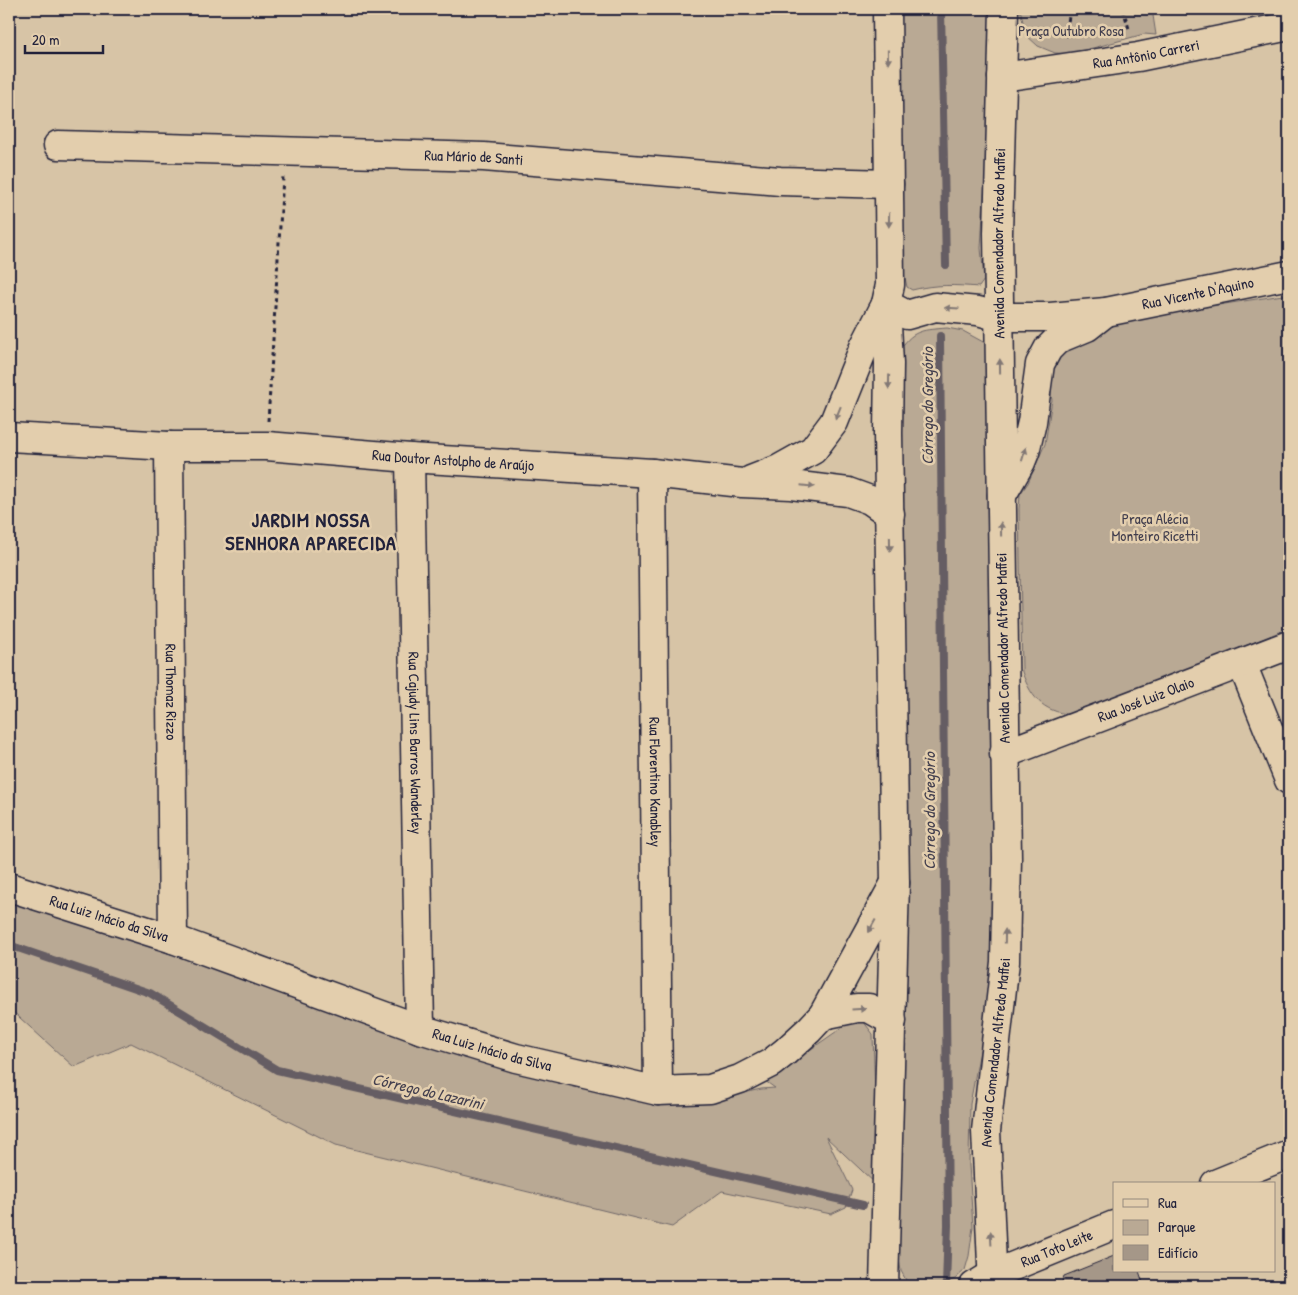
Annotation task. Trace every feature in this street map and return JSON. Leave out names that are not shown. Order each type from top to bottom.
[{"type":"street","points":[[884,1286],[895,883],[888,433],[889,364],[886,304],[890,285],[887,9]]},
{"type":"street","name":"Avenida Comendador Alfredo Maffei","points":[[986,1282],[986,1131],[1005,962],[1007,858],[1004,754],[998,233],[1004,9]]},
{"type":"street","name":"Rua Antônio Carreri","points":[[1002,77],[1138,57],[1289,26]]},
{"type":"street","name":"Rua Mário de Santi","points":[[58,145],[484,157],[780,182],[889,184]]},
{"type":"street","name":"Rua Vicente D'Aquino","points":[[1106,312],[1289,275]]},
{"type":"street","points":[[886,304],[907,315],[935,307],[978,311],[1000,317],[1050,317],[1106,312]]},
{"type":"street","points":[[742,483],[779,469],[814,450],[834,422],[864,347],[886,304]]},
{"type":"street","points":[[1001,497],[1025,452],[1032,422],[1040,364],[1048,349],[1058,340],[1087,327],[1106,312]]},
{"type":"street","name":"Rua Doutor Astolpho de Araújo","points":[[9,437],[170,446],[267,446],[410,458],[652,473],[742,483],[791,485],[848,492],[870,500],[890,514]]},
{"type":"street","name":"Rua Thomaz Rizzo","points":[[170,446],[173,939]]},
{"type":"street","name":"Rua Cajudy Lins Barros Wanderley","points":[[410,458],[420,1029]]},
{"type":"street","name":"Rua Florentino Kanabley","points":[[652,473],[658,1091]]},
{"type":"street","name":"Rua José Luiz Olaio","points":[[1004,754],[1289,645]]},
{"type":"street","points":[[1242,664],[1289,780]]},
{"type":"street","name":"Rua Luiz Inácio da Silva","points":[[9,887],[173,939],[420,1029],[516,1058],[658,1091],[710,1089],[740,1079],[785,1052],[823,1015],[895,883]]},
{"type":"street","points":[[823,1015],[857,1008],[869,1008],[892,1021]]},
{"type":"street","points":[[1220,1182],[1289,1154]]},
{"type":"street","name":"Rua Toto Leite","points":[[986,1282],[1113,1225]]},
{"type":"path","points":[[1066,37],[1070,9]]},
{"type":"path","points":[[267,446],[284,152]]},
{"type":"green space","points":[[897,9],[991,9],[991,73],[981,248],[984,280],[979,287],[945,286],[912,290],[907,287],[902,264]]},
{"type":"green space","name":"Praça Outubro Rosa","points":[[1020,9],[1152,9],[1156,35],[1144,34],[1071,54],[1055,53],[1038,46],[1026,35]]},
{"type":"green space","name":"Praça Alécia Monteiro Ricetti","points":[[1289,294],[1289,628],[1076,715],[1056,712],[1048,708],[1030,691],[1022,672],[1019,509],[1020,494],[1028,483],[1045,444],[1052,400],[1049,384],[1054,353],[1109,322]]},
{"type":"green space","points":[[947,328],[963,331],[985,343],[989,367],[995,762],[993,948],[987,1013],[970,1104],[969,1165],[973,1227],[969,1256],[965,1270],[955,1279],[937,1286],[915,1286],[907,1282],[901,1271],[899,1259],[906,893],[901,348],[915,334],[932,329]]},
{"type":"green space","points":[[9,899],[161,940],[415,1038],[717,1099],[761,1089],[775,1088],[765,1081],[853,1020],[863,1021],[873,1034],[878,1186],[826,1137],[852,1190],[846,1207],[831,1214],[722,1191],[672,1227],[336,1145],[131,1043],[74,1067],[9,1008]]},
{"type":"building","points":[[1113,1256],[1113,1272],[1139,1272],[1144,1286],[1060,1286],[1064,1276]]},
{"type":"waterway","name":"Córrego do Gregório","points":[[941,9],[946,265]]},
{"type":"waterway","name":"Córrego do Gregório","points":[[940,336],[948,1225],[946,1286]]},
{"type":"waterway","name":"Córrego do Lazarini","points":[[9,945],[150,993],[277,1070],[863,1205]]},
{"type":"district","name":"JARDIM NOSSA SENHORA APARECIDA","points":[[311,532]]}]
